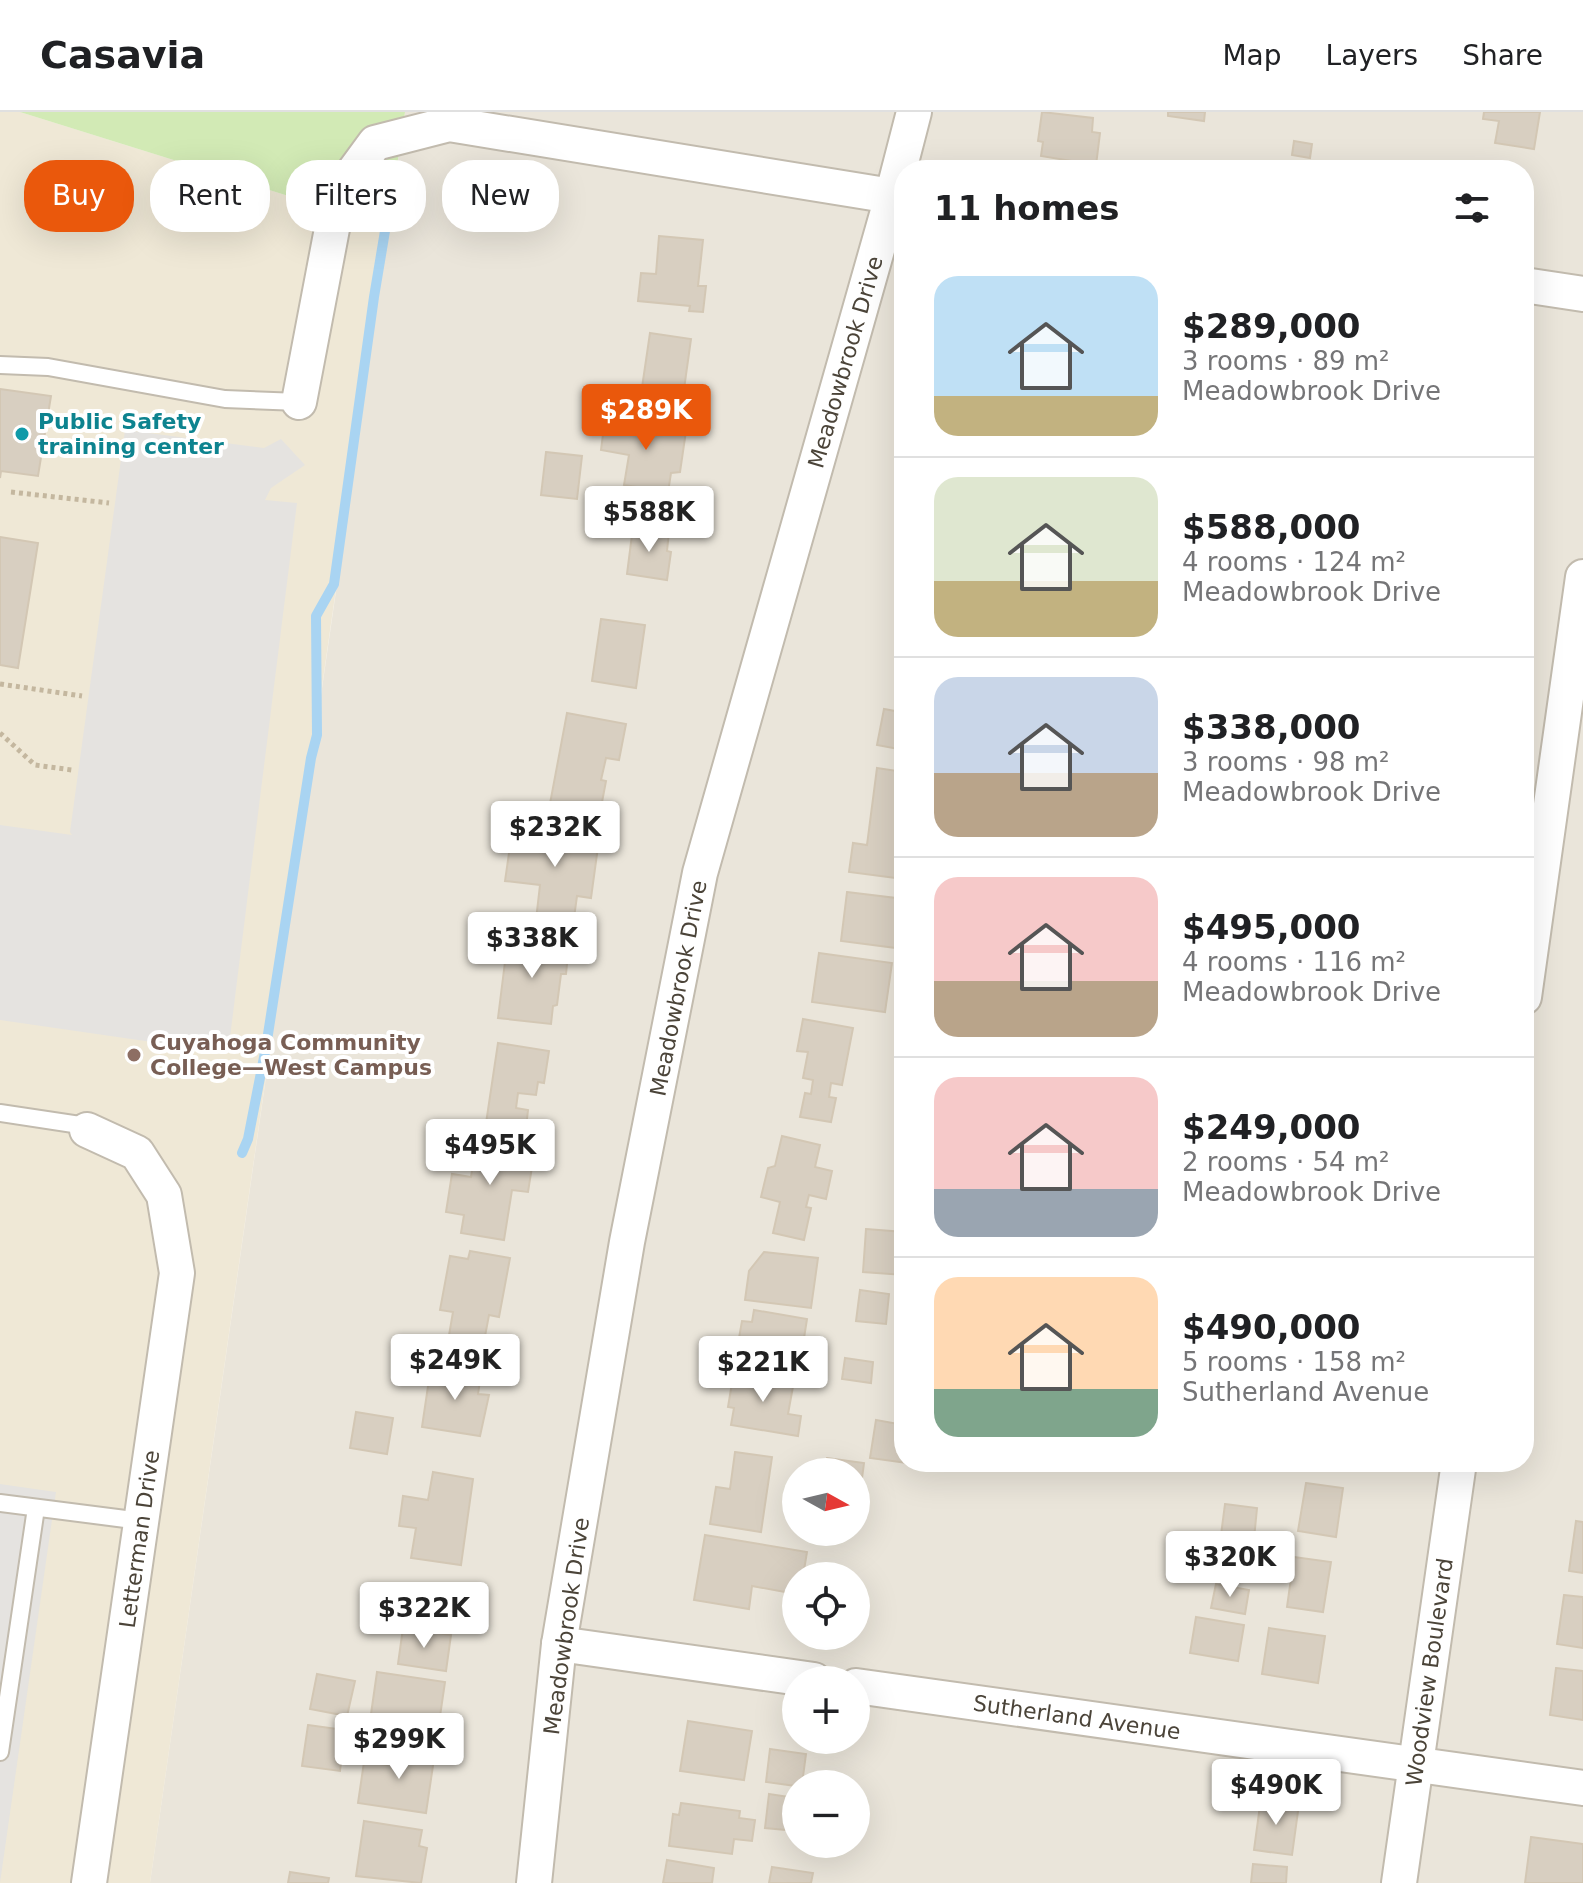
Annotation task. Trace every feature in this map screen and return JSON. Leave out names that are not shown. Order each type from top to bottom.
[{"type":"street","name":"Meadowbrook Drive","points":[[905,160],[914,112]]},
{"type":"street","points":[[299,402],[339,192],[375,143],[449,124],[894,196]]},
{"type":"street","name":"Meadowbrook Drive","points":[[534,1883],[559,1644],[627,1242],[700,873],[894,211]]},
{"type":"street","points":[[1534,287],[1583,294]]},
{"type":"street","points":[[1534,926],[1583,577]]},
{"type":"street","name":"Letterman Drive","points":[[87,1130],[137,1153],[164,1195],[177,1273],[89,1883]]},
{"type":"street","name":"Woodview Boulevard","points":[[1399,1883],[1458,1472]]},
{"type":"street","points":[[559,1644],[782,1675]]},
{"type":"street","name":"Sutherland Avenue","points":[[870,1688],[1583,1788]]},
{"type":"lane","points":[[0,365],[48,367],[225,399],[299,402]]},
{"type":"lane","points":[[0,1113],[80,1125],[87,1130]]},
{"type":"lane","points":[[0,1503],[141,1521]]},
{"type":"lane","points":[[0,1752],[36,1508]]},
{"type":"path","points":[[11,492],[109,503]]},
{"type":"path","points":[[0,684],[82,696]]},
{"type":"path","points":[[0,733],[35,765],[72,770]]},
{"type":"shaded area","name":"Cuyahoga Community College—West Campus","points":[[0,112],[20,112],[174,160],[150,160],[150,232],[270,232],[270,190],[286,195],[286,232],[387,232],[150,1883],[0,1883]]},
{"type":"shaded area","points":[[405,112],[1583,112],[1583,1883],[150,1883],[388,232],[426,232],[426,160],[398,160]]},
{"type":"shaded area","points":[[125,430],[264,448],[281,439],[305,465],[271,488],[265,500],[297,503],[228,1053],[0,1020],[0,825],[72,835]]},
{"type":"shaded area","points":[[0,1484],[56,1492],[0,1883]]},
{"type":"green space","points":[[20,112],[405,112],[398,160],[286,160],[286,195],[270,190],[270,160],[174,160]]},
{"type":"building","points":[[1042,112],[1093,118],[1092,132],[1100,133],[1097,160],[1041,156],[1043,142],[1038,141]]},
{"type":"building","points":[[1168,112],[1205,112],[1204,121],[1168,116]]},
{"type":"building","points":[[1484,112],[1540,112],[1534,149],[1495,143],[1499,121],[1483,119]]},
{"type":"building","points":[[1294,141],[1312,144],[1310,158],[1292,155]]},
{"type":"building","points":[[659,236],[703,240],[698,286],[706,286],[703,312],[689,311],[690,306],[638,301],[641,273],[656,274]]},
{"type":"building","points":[[650,333],[691,339],[684,389],[694,390],[690,416],[639,408]]},
{"type":"building","name":"Public Safety training center","points":[[0,389],[51,396],[38,476],[1,471],[0,478]]},
{"type":"building","points":[[605,419],[686,431],[680,472],[671,473],[668,492],[624,485],[629,455],[601,450]]},
{"type":"building","points":[[546,452],[582,456],[577,499],[541,495]]},
{"type":"building","points":[[633,527],[669,532],[667,551],[671,552],[667,580],[627,574]]},
{"type":"building","points":[[0,537],[38,543],[18,668],[0,665]]},
{"type":"building","points":[[601,619],[645,625],[636,688],[592,681]]},
{"type":"building","points":[[884,709],[894,711],[894,748],[877,745]]},
{"type":"building","points":[[567,713],[626,724],[619,760],[606,758],[601,780],[606,781],[599,818],[549,809]]},
{"type":"building","points":[[877,768],[894,771],[894,878],[849,872],[853,843],[867,845]]},
{"type":"building","points":[[553,826],[600,832],[591,898],[577,896],[573,925],[536,920],[540,885],[505,881],[512,832],[551,837]]},
{"type":"building","points":[[847,892],[894,898],[894,948],[841,941]]},
{"type":"building","points":[[508,938],[569,945],[566,974],[561,974],[551,1024],[498,1018]]},
{"type":"building","points":[[819,953],[892,963],[885,1012],[812,1002]]},
{"type":"building","points":[[803,1019],[853,1028],[842,1085],[831,1083],[829,1097],[836,1098],[831,1122],[800,1117],[805,1093],[811,1094],[813,1080],[803,1078],[808,1052],[797,1051]]},
{"type":"building","points":[[498,1043],[549,1051],[544,1083],[538,1082],[536,1095],[518,1093],[516,1108],[528,1110],[525,1136],[485,1130]]},
{"type":"building","points":[[782,1136],[820,1145],[815,1167],[832,1171],[826,1199],[809,1195],[806,1207],[811,1208],[804,1240],[773,1233],[780,1202],[761,1197],[768,1168],[775,1166]]},
{"type":"building","points":[[477,1138],[535,1148],[528,1192],[512,1190],[504,1240],[461,1233],[464,1215],[446,1212],[452,1174],[471,1177]]},
{"type":"building","points":[[866,1229],[894,1231],[894,1274],[863,1272]]},
{"type":"building","points":[[470,1251],[510,1258],[499,1317],[489,1315],[482,1352],[447,1347],[453,1312],[440,1310],[450,1256],[468,1259]]},
{"type":"building","points":[[764,1252],[818,1258],[811,1308],[745,1300],[749,1271]]},
{"type":"building","points":[[860,1290],[889,1294],[886,1324],[856,1321]]},
{"type":"building","points":[[754,1310],[807,1319],[804,1338],[819,1340],[816,1362],[800,1360],[799,1365],[736,1355],[742,1321],[752,1322]]},
{"type":"building","points":[[845,1358],[873,1362],[871,1383],[842,1379]]},
{"type":"building","points":[[431,1366],[481,1374],[478,1394],[489,1395],[480,1436],[422,1427]]},
{"type":"building","points":[[734,1371],[794,1381],[788,1414],[801,1416],[798,1436],[731,1425],[734,1408],[728,1407]]},
{"type":"building","points":[[356,1412],[393,1418],[387,1454],[350,1448]]},
{"type":"building","points":[[876,1420],[894,1423],[894,1461],[870,1458]]},
{"type":"building","points":[[735,1452],[772,1457],[761,1532],[710,1524],[716,1487],[730,1489]]},
{"type":"building","points":[[433,1472],[473,1479],[461,1565],[411,1558],[416,1528],[399,1526],[403,1496],[428,1500]]},
{"type":"building","points":[[1306,1483],[1343,1488],[1336,1537],[1298,1531]]},
{"type":"building","points":[[1225,1504],[1257,1508],[1254,1539],[1221,1535]]},
{"type":"building","points":[[1576,1521],[1583,1522],[1583,1573],[1569,1571]]},
{"type":"building","points":[[705,1535],[807,1552],[805,1562],[782,1562],[782,1591],[752,1586],[749,1609],[694,1600]]},
{"type":"building","points":[[1294,1557],[1331,1562],[1323,1612],[1287,1607]]},
{"type":"building","points":[[1216,1584],[1249,1590],[1245,1614],[1211,1608]]},
{"type":"building","points":[[1564,1595],[1583,1597],[1583,1648],[1557,1644]]},
{"type":"building","points":[[1196,1617],[1244,1625],[1238,1661],[1190,1653]]},
{"type":"building","points":[[403,1628],[451,1635],[446,1671],[398,1664]]},
{"type":"building","points":[[1269,1628],[1325,1636],[1318,1683],[1262,1674]]},
{"type":"building","points":[[1556,1668],[1583,1671],[1583,1720],[1550,1715]]},
{"type":"building","points":[[377,1672],[445,1682],[438,1730],[370,1721]]},
{"type":"building","points":[[317,1674],[355,1681],[347,1716],[310,1709]]},
{"type":"building","points":[[688,1721],[752,1731],[744,1780],[680,1771]]},
{"type":"building","points":[[308,1725],[345,1730],[340,1771],[302,1766]]},
{"type":"building","points":[[390,1746],[435,1752],[426,1813],[358,1803],[364,1762],[387,1765]]},
{"type":"building","points":[[770,1749],[782,1751],[782,1754],[806,1754],[804,1770],[782,1770],[782,1784],[766,1782]]},
{"type":"building","points":[[769,1794],[782,1796],[782,1830],[765,1828]]},
{"type":"building","points":[[1261,1798],[1299,1804],[1292,1855],[1254,1850]]},
{"type":"building","points":[[681,1803],[740,1811],[739,1818],[755,1820],[752,1841],[734,1839],[732,1854],[669,1846],[673,1814],[679,1815]]},
{"type":"building","points":[[364,1821],[422,1830],[419,1846],[427,1848],[421,1883],[356,1876]]},
{"type":"building","points":[[1531,1837],[1583,1844],[1583,1883],[1525,1883]]},
{"type":"building","points":[[667,1860],[714,1868],[712,1883],[663,1883]]},
{"type":"building","points":[[1253,1864],[1287,1867],[1286,1883],[1251,1883]]},
{"type":"building","points":[[772,1867],[813,1873],[811,1883],[769,1883]]},
{"type":"building","points":[[290,1872],[329,1878],[328,1883],[288,1883]]},
{"type":"waterway","points":[[242,1153],[248,1139],[266,1047],[317,735],[316,616],[334,584],[385,232]]},
{"type":"place","name":"Public Safety training center","points":[[22,434]]},
{"type":"place","name":"Cuyahoga Community College—West Campus","points":[[134,1055]]}]
